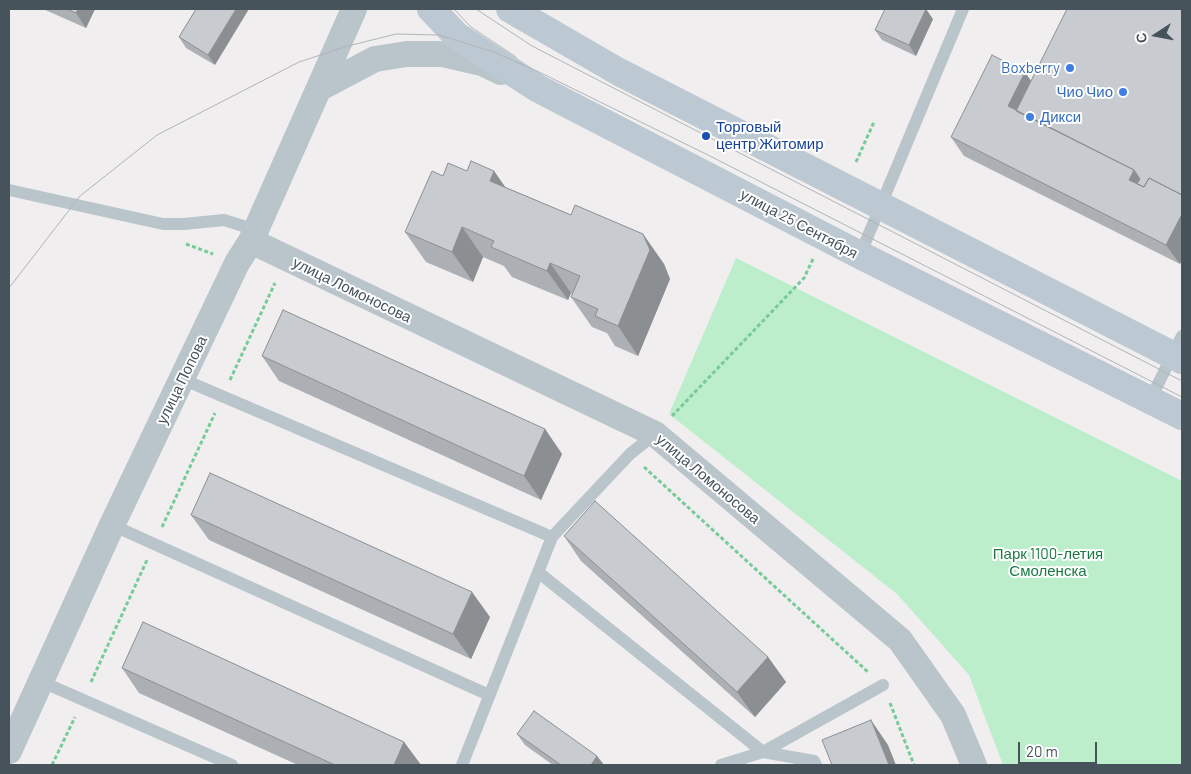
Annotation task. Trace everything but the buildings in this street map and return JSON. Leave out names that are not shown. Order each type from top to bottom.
[{"type":"main road","name":"улица 25 Сентября","points":[[431,9],[457,36],[538,88],[860,255],[1182,416]]},
{"type":"main road","points":[[510,9],[619,72],[844,189],[1179,351]]},
{"type":"street","name":"улица Попова","points":[[9,751],[112,525],[237,263],[253,235],[354,9]]},
{"type":"street","points":[[320,88],[376,59],[407,54],[434,54],[482,63],[538,88]]},
{"type":"street","name":"улица Ломоносова","points":[[253,235],[655,434],[900,640],[954,715],[974,765]]},
{"type":"lane","points":[[860,255],[963,9]]},
{"type":"lane","points":[[9,190],[163,224],[224,220],[253,235]]},
{"type":"lane","points":[[1150,400],[1179,351]]},
{"type":"lane","points":[[182,379],[552,537]]},
{"type":"lane","points":[[462,765],[552,537],[630,454],[655,434]]},
{"type":"lane","points":[[112,525],[489,695]]},
{"type":"lane","points":[[538,572],[762,752],[814,760],[816,765]]},
{"type":"lane","points":[[40,681],[232,765]]},
{"type":"lane","points":[[721,765],[762,752],[883,685]]},
{"type":"path","points":[[844,189],[874,122]]},
{"type":"path","points":[[655,434],[804,278],[823,236]]},
{"type":"path","points":[[181,242],[237,263],[284,287]]},
{"type":"path","points":[[52,765],[275,283]]},
{"type":"path","points":[[630,454],[883,685],[914,765]]},
{"type":"green space","name":"Парк 1100-летия Смоленска","points":[[736,258],[1182,481],[1182,765],[1003,765],[969,675],[897,594],[669,414]]},
{"type":"tram line","points":[[454,9],[471,27],[516,57]]},
{"type":"tram line","points":[[476,9],[532,46],[1182,381]]},
{"type":"tram line","points":[[9,288],[80,196],[157,135],[299,62],[348,46],[396,34],[439,35],[494,52],[539,72],[710,156],[1182,397]]},
{"type":"place","name":"Boxberry","points":[[1070,68]]},
{"type":"place","name":"Чио Чио","points":[[1123,92]]},
{"type":"place","name":"Дикси","points":[[1030,117]]},
{"type":"place","name":"Торговый центр Житомир","points":[[706,136]]}]
